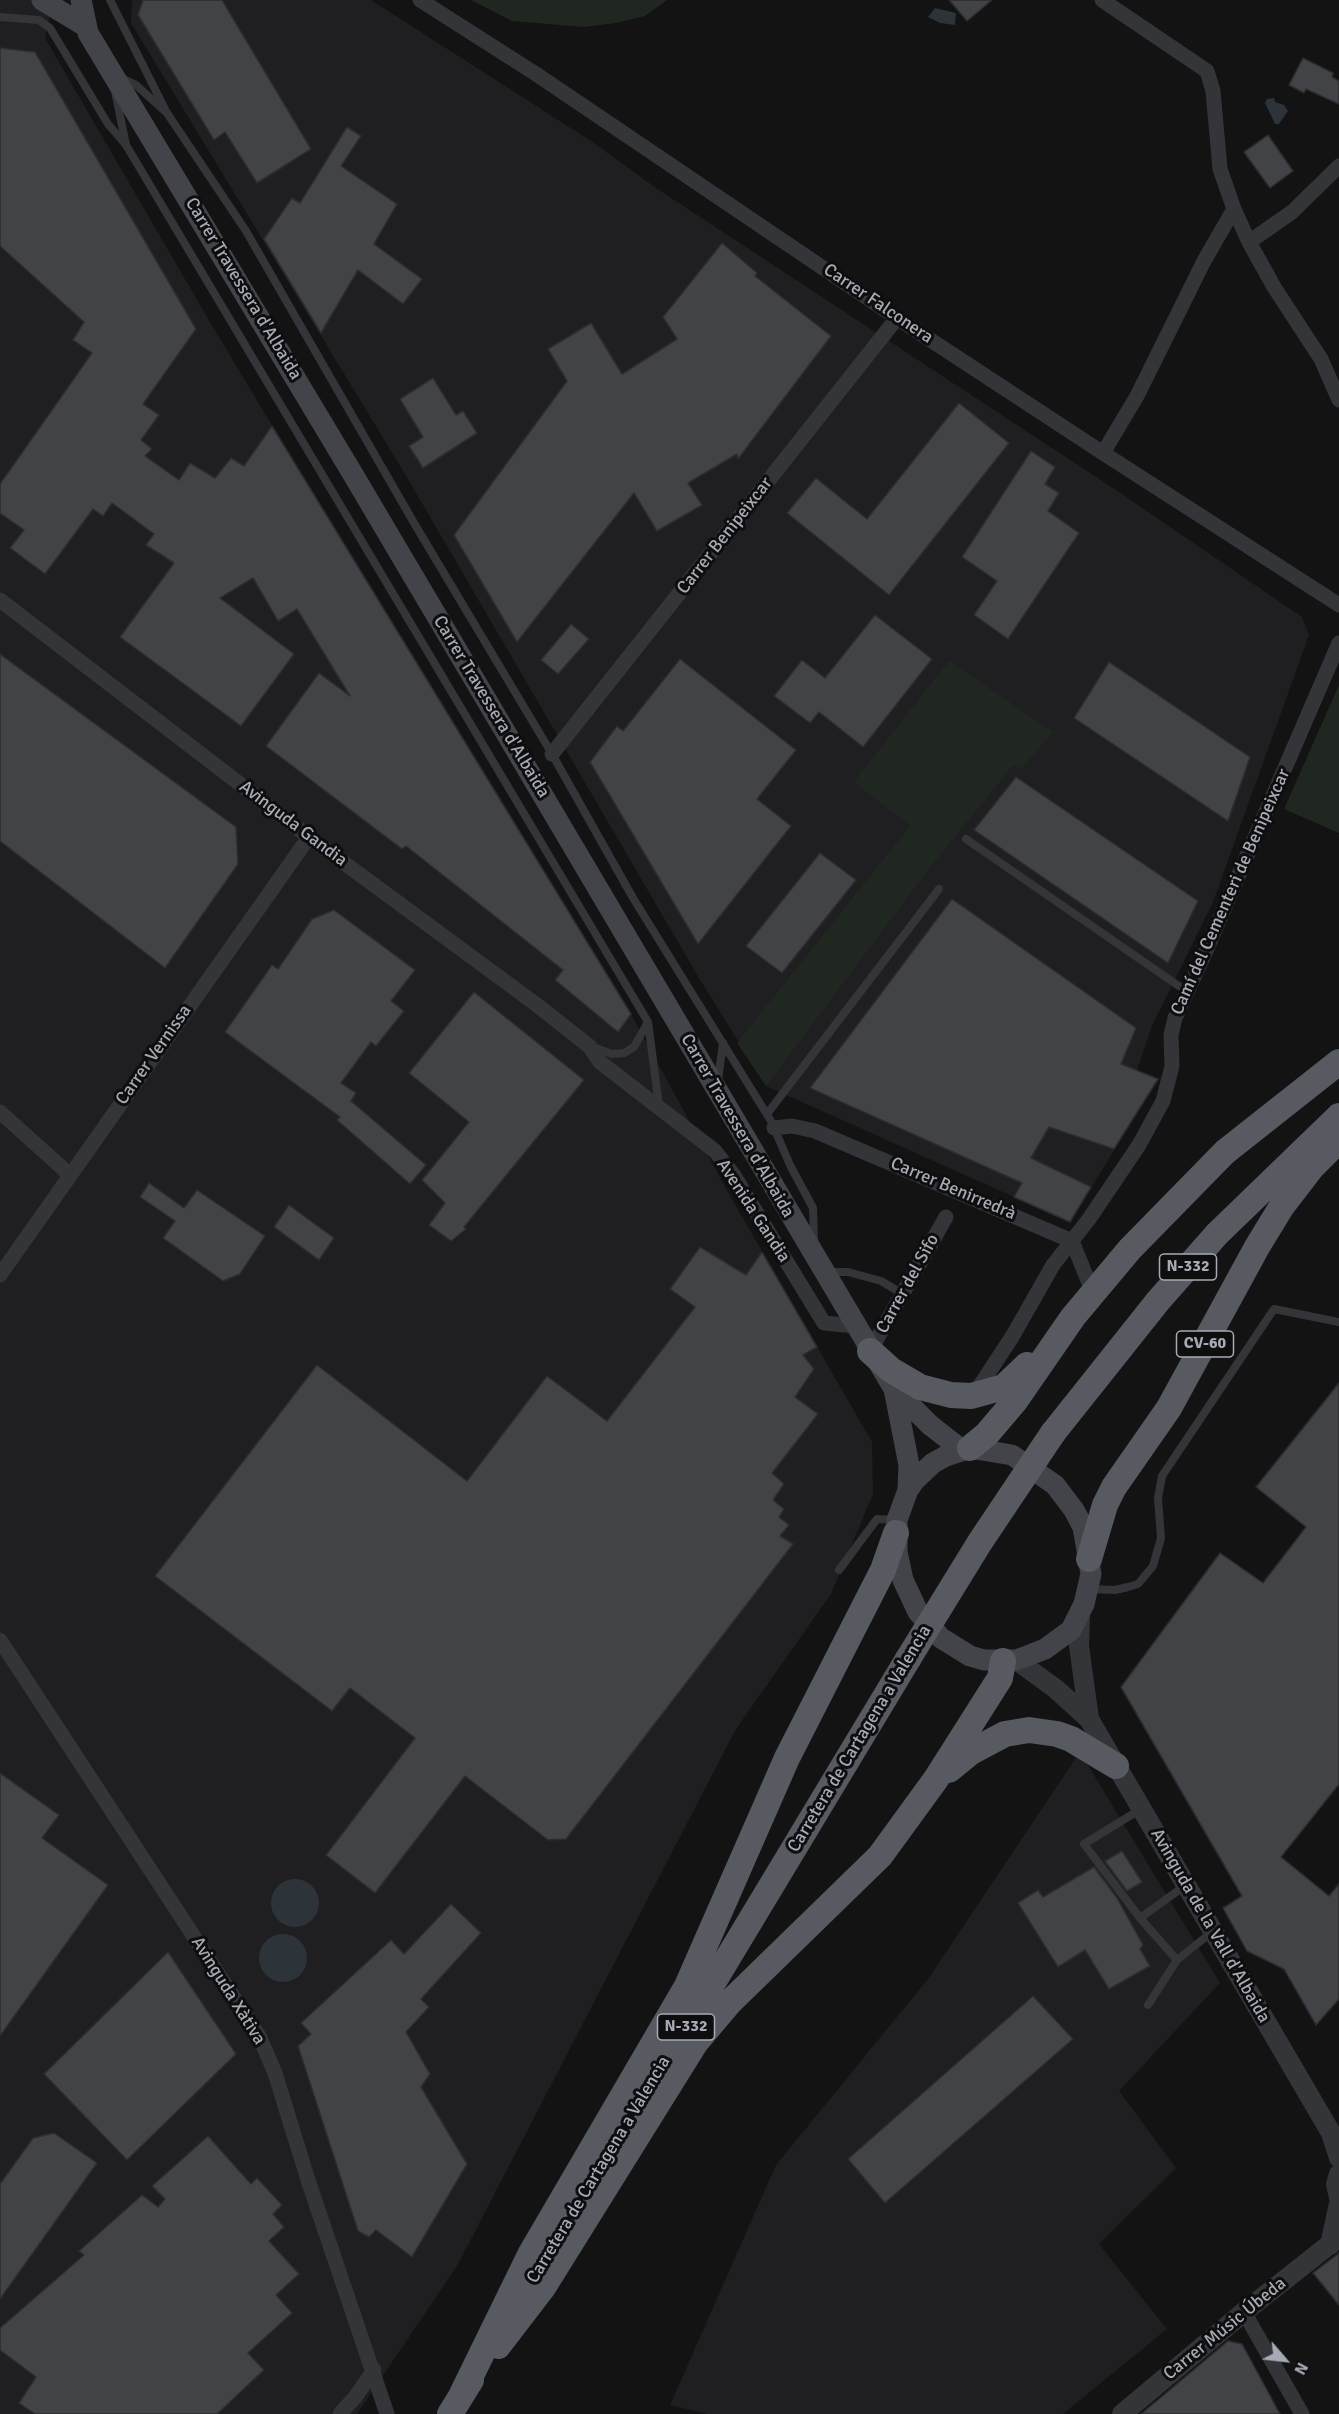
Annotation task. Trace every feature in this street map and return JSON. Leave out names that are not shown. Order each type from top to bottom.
[{"type":"highway","points":[[870,1351],[891,1370],[920,1387],[936,1393],[971,1396],[1004,1387],[1021,1373],[1130,1249],[1225,1152],[1339,1062]]},
{"type":"highway","name":"Carretera de Cartagena a Valencia","points":[[456,2404],[701,2004],[908,1659],[980,1542],[1053,1433],[1158,1301],[1218,1234],[1339,1116]]},
{"type":"highway","name":"CV-60","points":[[1089,1559],[1105,1505],[1114,1487],[1169,1408],[1257,1246],[1282,1206],[1312,1167],[1339,1140]]},
{"type":"highway","points":[[966,1449],[991,1429],[1015,1401],[1072,1317]]},
{"type":"highway","points":[[456,2404],[531,2253],[687,1986],[787,1758],[883,1570],[897,1526]]},
{"type":"highway","points":[[456,2404],[544,2286],[696,2042],[729,2003],[880,1856],[936,1779],[1009,1660]]},
{"type":"highway","points":[[936,1779],[971,1752],[1005,1734],[1029,1730],[1071,1738],[1116,1766]]},
{"type":"main road","name":"Carrer Travessera d'Albaida","points":[[42,0],[85,26]]},
{"type":"main road","name":"Carrer Travessera d'Albaida","points":[[81,0],[85,26],[364,491],[870,1351],[894,1389],[930,1425],[966,1449]]},
{"type":"main road","name":"Carrer Travessera d'Albaida","points":[[894,1389],[909,1465],[908,1490]]},
{"type":"main road","points":[[966,1449],[1012,1455],[1055,1485],[1069,1502],[1083,1527],[1089,1559],[1089,1589],[1080,1617],[1071,1630],[1045,1649],[1009,1660],[984,1660],[969,1656],[940,1638],[918,1612],[903,1580],[897,1552],[897,1526],[908,1490],[933,1463],[966,1449]]},
{"type":"street","name":"Carrer Falconera","points":[[420,0],[556,87],[897,318],[1339,605]]},
{"type":"street","points":[[1102,0],[1207,71],[1213,91],[1220,169],[1234,209],[1274,287],[1321,358],[1339,400]]},
{"type":"street","points":[[1249,242],[1292,212],[1339,165]]},
{"type":"street","points":[[1103,453],[1137,396],[1209,252],[1234,209]]},
{"type":"street","name":"Carrer Benipeixcar","points":[[552,754],[897,318]]},
{"type":"street","name":"Avinguda Gandia","points":[[0,600],[309,837],[589,1046]]},
{"type":"street","name":"Camí del Cementeri de Benipeixcar","points":[[981,1384],[1053,1265],[1089,1219],[1139,1145],[1163,1101],[1172,1066],[1173,1026],[1186,991],[1206,953],[1339,643]]},
{"type":"street","name":"Carrer Vernissa","points":[[0,1275],[69,1174],[309,837]]},
{"type":"street","name":"Avenida Gandia","points":[[589,1046],[600,1062],[715,1151],[728,1167],[824,1323],[855,1326]]},
{"type":"street","points":[[0,1112],[69,1174]]},
{"type":"street","name":"Carrer Benirredrà","points":[[770,1121],[815,1131],[833,1138],[1072,1240]]},
{"type":"street","name":"Carrer del Sifo","points":[[870,1351],[945,1217]]},
{"type":"street","points":[[1072,1240],[1093,1293]]},
{"type":"street","name":"Avinguda de la Vall d'Albaida","points":[[1080,1617],[1079,1646],[1089,1719]]},
{"type":"street","name":"Avinguda Xàtiva","points":[[0,1640],[259,2036],[275,2073],[308,2180],[387,2414]]},
{"type":"street","name":"Avinguda de la Vall d'Albaida","points":[[1009,1660],[1056,1689],[1089,1719],[1335,2136],[1339,2158]]},
{"type":"street","points":[[1339,2174],[1336,2184],[1339,2198]]},
{"type":"street","name":"Carrer Músic Úbeda","points":[[1122,2414],[1244,2312],[1334,2241],[1339,2204]]},
{"type":"street","points":[[1244,2312],[1302,2414]]},
{"type":"street","points":[[340,2414],[357,2396],[374,2370]]},
{"type":"lane","points":[[110,0],[167,113],[246,231],[391,485],[552,754],[633,898],[770,1121],[813,1208],[819,1265],[881,1281],[903,1294]]},
{"type":"lane","points":[[0,17],[39,20],[50,28],[108,124],[126,145],[648,1022],[659,1109]]},
{"type":"lane","points":[[126,145],[116,98],[115,75],[136,85],[167,113]]},
{"type":"lane","points":[[966,839],[1186,991]]},
{"type":"lane","points":[[770,1121],[939,889]]},
{"type":"lane","points":[[589,1046],[612,1054],[624,1053],[634,1047],[648,1022]]},
{"type":"lane","points":[[716,1090],[723,1043]]},
{"type":"lane","points":[[1089,1589],[1116,1590],[1138,1584],[1152,1566],[1161,1538],[1158,1498],[1162,1476],[1274,1309],[1339,1322]]},
{"type":"lane","points":[[839,1570],[877,1519],[897,1526]]},
{"type":"lane","points":[[1141,1809],[1084,1844],[1140,1918],[1177,1960]]},
{"type":"lane","points":[[1140,1918],[1186,1885]]},
{"type":"lane","points":[[1148,2005],[1177,1960],[1213,1931]]},
{"type":"shaded area","points":[[0,0],[53,0],[45,38],[207,317],[385,614],[631,1014],[729,1194],[872,1442],[873,1494],[831,1594],[736,1729],[457,2266],[357,2414],[0,2414]]},
{"type":"shaded area","points":[[132,0],[371,0],[591,141],[656,188],[1116,490],[1302,617],[1309,635],[1213,902],[1152,1026],[1137,1070],[1158,1079],[1070,1222],[766,1086],[699,978],[405,474],[131,23]]},
{"type":"shaded area","points":[[471,0],[667,0],[645,16],[584,27],[512,21]]},
{"type":"shaded area","points":[[935,8],[956,13],[955,25],[940,23],[928,17]]},
{"type":"shaded area","points":[[1274,98],[1275,102],[1284,105],[1288,111],[1279,124],[1275,124],[1265,103],[1267,99]]},
{"type":"shaded area","points":[[949,661],[1053,732],[1021,769],[1013,765],[927,871],[766,1086],[737,1043],[910,826],[854,782]]},
{"type":"shaded area","points":[[1339,685],[1339,833],[1284,809]]},
{"type":"shaded area","points":[[1080,1752],[1220,1983],[1119,2091],[1176,2168],[1099,2244],[1167,2329],[1063,2414],[707,2414],[670,2405],[776,2165],[928,1979]]},
{"type":"shaded area","points":[[290,1879],[300,1879],[315,1889],[319,1903],[315,1917],[309,1923],[300,1927],[290,1927],[275,1917],[271,1908],[271,1898],[281,1883]]},
{"type":"shaded area","points":[[278,1934],[288,1934],[303,1944],[307,1958],[303,1972],[297,1978],[288,1982],[278,1982],[263,1972],[259,1963],[259,1953],[269,1938]]},
{"type":"building","points":[[143,0],[222,0],[311,149],[257,183],[225,132],[214,140],[138,15]]},
{"type":"building","points":[[949,0],[992,0],[967,21]]},
{"type":"building","points":[[0,48],[35,52],[196,329],[143,404],[159,415],[141,440],[152,449],[145,456],[179,480],[190,463],[215,478],[231,458],[244,466],[272,426],[631,1014],[618,1032],[555,980],[563,970],[406,846],[402,849],[266,746],[319,673],[350,696],[297,609],[278,621],[253,578],[220,598],[294,654],[241,726],[120,637],[174,563],[146,545],[154,534],[112,503],[103,516],[93,509],[45,574],[10,548],[24,530],[0,513],[0,484],[92,353],[73,340],[84,322],[0,246]]},
{"type":"building","points":[[1303,58],[1333,73],[1332,77],[1339,81],[1339,104],[1306,89],[1304,93],[1289,85]]},
{"type":"building","points":[[347,127],[361,136],[341,166],[397,204],[374,244],[422,279],[403,304],[358,270],[321,333],[264,239],[292,198],[300,203]]},
{"type":"building","points":[[1268,135],[1293,171],[1270,188],[1244,152]]},
{"type":"building","points":[[722,243],[757,273],[755,276],[831,336],[738,459],[737,454],[688,483],[702,505],[657,531],[634,493],[517,642],[454,535],[567,381],[548,349],[591,323],[622,374],[677,339],[663,317]]},
{"type":"building","points":[[433,378],[456,415],[463,411],[477,433],[423,468],[409,446],[423,437],[400,399]]},
{"type":"building","points":[[959,403],[1009,443],[889,595],[787,513],[816,478],[867,519]]},
{"type":"building","points":[[1031,451],[1055,467],[1045,484],[1059,493],[1048,511],[1079,533],[1008,639],[974,615],[997,581],[962,557]]},
{"type":"building","points":[[875,615],[932,659],[863,747],[819,712],[810,723],[774,696],[802,660],[825,678]]},
{"type":"building","points":[[571,624],[589,639],[558,674],[541,660]]},
{"type":"building","points":[[0,654],[236,827],[238,864],[165,968],[0,841]]},
{"type":"building","points":[[680,659],[796,750],[757,799],[791,826],[698,944],[590,762],[617,726],[623,731]]},
{"type":"building","points":[[1109,662],[1250,757],[1228,821],[1074,718]]},
{"type":"building","points":[[1016,777],[1198,901],[1168,963],[974,830]]},
{"type":"building","points":[[820,853],[856,880],[782,973],[746,946]]},
{"type":"building","points":[[952,899],[1136,1028],[1121,1064],[1158,1079],[1114,1149],[1049,1127],[1031,1158],[1091,1187],[1070,1222],[1014,1197],[1022,1183],[810,1088]]},
{"type":"building","points":[[334,910],[415,970],[391,1001],[404,1011],[376,1046],[371,1042],[341,1083],[356,1093],[351,1101],[426,1165],[410,1184],[337,1120],[340,1117],[225,1032],[272,965],[278,969],[312,919]]},
{"type":"building","points":[[474,992],[584,1080],[464,1227],[466,1229],[451,1241],[429,1225],[445,1203],[422,1180],[469,1122],[409,1073]]},
{"type":"building","points":[[149,1183],[184,1208],[197,1190],[265,1236],[240,1274],[223,1281],[163,1238],[175,1221],[140,1197]]},
{"type":"building","points":[[289,1205],[334,1238],[319,1260],[274,1227]]},
{"type":"building","points":[[700,1247],[746,1275],[762,1252],[817,1347],[803,1355],[814,1369],[795,1397],[818,1414],[772,1473],[784,1484],[773,1500],[784,1509],[779,1517],[789,1525],[780,1536],[793,1544],[566,1839],[548,1840],[465,1776],[375,1893],[326,1855],[415,1738],[350,1688],[332,1711],[155,1576],[317,1365],[467,1481],[547,1376],[607,1421],[695,1307],[670,1289]]},
{"type":"building","points":[[1339,1383],[1339,1784],[1281,1857],[1329,1896],[1339,1884],[1339,1999],[1316,2025],[1284,1969],[1247,1951],[1223,1908],[1242,1896],[1121,1687],[1220,1553],[1263,1583],[1306,1527],[1256,1487]]},
{"type":"building","points":[[0,1773],[59,1815],[42,1838],[108,1885],[0,2036]]},
{"type":"building","points":[[1122,1851],[1142,1882],[1127,1891],[1105,1861]]},
{"type":"building","points":[[1094,1867],[1117,1898],[1143,1945],[1140,1949],[1150,1966],[1109,1989],[1085,1950],[1058,1967],[1018,1903],[1038,1890],[1043,1897]]},
{"type":"building","points":[[451,1904],[481,1933],[421,1999],[429,2007],[406,2032],[430,2074],[421,2087],[467,2164],[412,2257],[376,2230],[369,2237],[358,2231],[298,2046],[311,2034],[301,2023],[391,1940],[404,1954]]},
{"type":"building","points":[[168,1952],[236,2054],[127,2160],[44,2074]]},
{"type":"building","points":[[1033,1996],[1073,2039],[885,2203],[848,2159]]},
{"type":"building","points":[[54,2133],[97,2163],[0,2299],[0,2184],[33,2138]]},
{"type":"building","points":[[208,2136],[251,2184],[257,2178],[282,2205],[273,2214],[284,2227],[269,2241],[299,2274],[276,2295],[292,2313],[248,2353],[264,2370],[217,2414],[35,2414],[19,2403],[36,2377],[0,2350],[0,2328],[84,2255],[79,2251],[142,2195],[158,2207],[165,2199],[152,2186]]},
{"type":"building","points":[[1339,2253],[1339,2305],[1313,2273]]},
{"type":"building","points":[[1228,2341],[1242,2344],[1280,2414],[1141,2414]]}]
